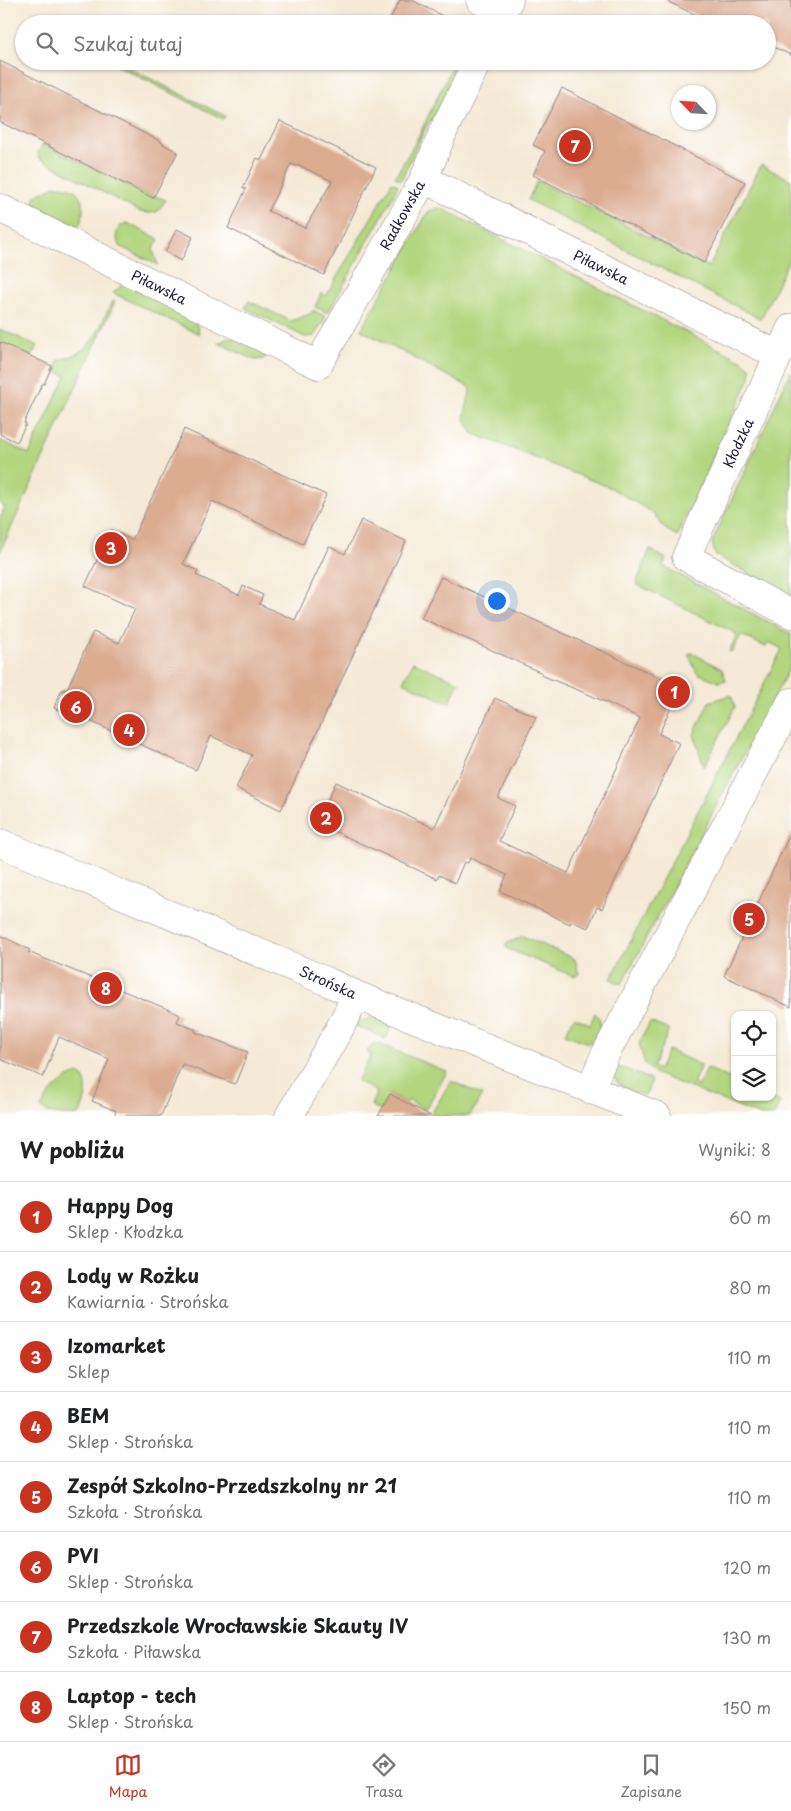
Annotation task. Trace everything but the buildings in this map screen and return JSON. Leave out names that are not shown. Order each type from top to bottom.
[{"type":"street","name":"Radkowska","points":[[318,365],[424,179],[446,125],[474,70]]},
{"type":"street","name":"Piławska","points":[[424,179],[778,355]]},
{"type":"street","name":"Piławska","points":[[0,208],[318,365]]},
{"type":"street","name":"Kłodzka","points":[[791,328],[686,557],[791,614]]},
{"type":"street","points":[[590,1089],[609,1047],[791,702]]},
{"type":"street","name":"Strońska","points":[[0,843],[356,995],[522,1060],[657,1116]]},
{"type":"street","points":[[289,1116],[356,995]]},
{"type":"green space","points":[[126,70],[133,70],[225,116],[223,119]]},
{"type":"green space","points":[[451,70],[461,70],[448,95],[426,127],[401,180],[395,177],[415,143]]},
{"type":"green space","points":[[43,144],[153,198],[155,196],[166,200],[157,212],[140,212],[39,158],[38,152]]},
{"type":"green space","points":[[761,165],[791,180],[791,255],[761,319],[528,200],[537,181],[709,267]]},
{"type":"green space","points":[[392,182],[398,185],[392,198],[328,313],[315,307],[321,293],[326,296]]},
{"type":"green space","points":[[55,186],[67,187],[79,195],[83,205],[83,212],[81,221],[77,226],[34,205],[35,196]]},
{"type":"green space","points":[[441,208],[743,361],[751,368],[750,378],[677,536],[665,529],[653,513],[611,488],[472,433],[464,417],[471,388],[361,330],[428,212]]},
{"type":"green space","points":[[127,223],[159,239],[153,250],[158,265],[121,247],[117,240],[117,233],[120,227]]},
{"type":"green space","points":[[123,284],[129,285],[192,316],[199,334],[113,293]]},
{"type":"green space","points":[[112,301],[115,302],[0,552],[0,518],[5,507],[0,504],[0,440],[29,454],[66,376],[55,371],[57,362],[78,353],[90,343],[99,330]]},
{"type":"green space","points":[[249,301],[291,321],[312,313],[313,310],[326,317],[314,336],[305,337],[245,308]]},
{"type":"green space","points":[[0,329],[38,346],[31,356],[28,355],[27,357],[2,345],[0,342]]},
{"type":"green space","points":[[228,338],[236,338],[268,355],[263,359],[255,360],[218,343]]},
{"type":"green space","points":[[791,371],[791,596],[715,555],[712,542]]},
{"type":"green space","points":[[650,549],[666,559],[663,566],[791,634],[791,665],[623,982],[620,984],[611,979],[782,649],[769,642],[766,647],[741,635],[732,652],[729,651],[737,634],[636,584]]},
{"type":"green space","points":[[692,653],[722,669],[726,680],[719,682],[697,673],[688,654]]},
{"type":"green space","points":[[413,662],[459,682],[449,703],[403,682]]},
{"type":"green space","points":[[731,695],[735,707],[704,767],[694,734],[709,702]]},
{"type":"green space","points":[[523,936],[575,959],[579,974],[573,976],[506,948],[506,944]]},
{"type":"green space","points":[[595,1013],[600,1023],[593,1041],[588,1043],[565,1034],[574,1017],[590,1024]]},
{"type":"green space","points":[[372,1018],[393,1021],[386,1039],[354,1025]]},
{"type":"green space","points":[[650,1022],[669,1030],[653,1067],[659,1070],[668,1050],[701,1065],[693,1084],[698,1086],[707,1068],[731,1079],[731,1101],[739,1103],[740,1101],[776,1100],[780,1102],[774,1116],[760,1116],[654,1073],[645,1064],[639,1044]]},
{"type":"green space","points":[[377,1043],[447,1072],[425,1110],[408,1100],[406,1103],[390,1094],[381,1111],[371,1105],[377,1092],[357,1081],[371,1055],[367,1052],[371,1046]]},
{"type":"green space","points":[[611,1065],[652,1080],[645,1096],[622,1086],[614,1078]]},
{"type":"green space","points":[[78,1073],[85,1081],[86,1087],[85,1099],[79,1115],[53,1114],[44,1111],[41,1108],[47,1097],[66,1079]]},
{"type":"green space","points":[[451,1081],[482,1095],[470,1116],[430,1116]]},
{"type":"place","name":"Przedszkole Wrocławskie Skauty IV","points":[[575,146]]},
{"type":"place","name":"Izomarket","points":[[111,548]]},
{"type":"place","name":"Happy Dog","points":[[674,692]]},
{"type":"place","name":"PVI","points":[[76,707]]},
{"type":"place","name":"BEM","points":[[129,730]]},
{"type":"place","name":"Lody w Rożku","points":[[326,818]]},
{"type":"place","name":"Zespół Szkolno-Przedszkolny nr 21","points":[[749,919]]},
{"type":"place","name":"Laptop - tech","points":[[106,988]]}]
